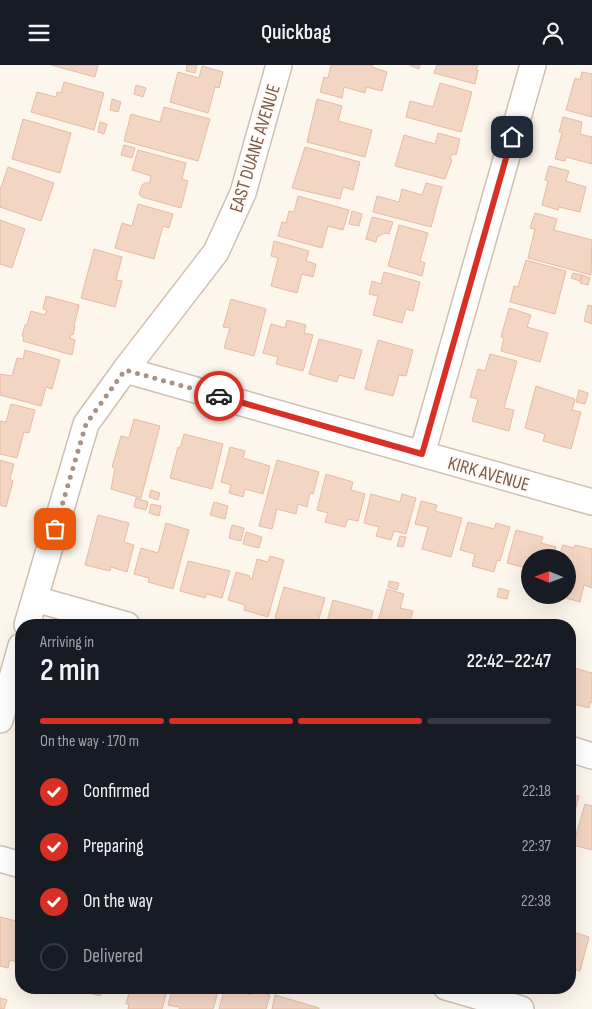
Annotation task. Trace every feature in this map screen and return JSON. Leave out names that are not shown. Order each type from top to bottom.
[{"type":"street","name":"EAST DUANE AVENUE","points":[[29,619],[86,424],[216,252],[244,193],[278,65]]},
{"type":"street","points":[[422,454],[533,65]]},
{"type":"street","name":"KIRK AVENUE","points":[[125,370],[592,502]]},
{"type":"street","points":[[35,599],[106,619]]},
{"type":"street","points":[[0,720],[15,667]]},
{"type":"street","points":[[576,751],[592,756]]},
{"type":"street","points":[[0,859],[15,863]]},
{"type":"street","points":[[470,994],[521,1009]]},
{"type":"building","points":[[51,65],[98,65],[95,77]]},
{"type":"building","points":[[187,65],[197,65],[195,73],[186,71]]},
{"type":"building","points":[[331,65],[373,65],[372,67],[387,72],[382,91],[366,87],[365,93],[344,87],[342,98],[320,92],[324,77],[328,78]]},
{"type":"building","points":[[409,65],[420,65],[419,69]]},
{"type":"building","points":[[437,65],[478,65],[475,84],[434,73]]},
{"type":"building","points":[[202,66],[223,72],[219,88],[215,87],[208,113],[170,102],[178,72],[199,78]]},
{"type":"building","points":[[582,72],[592,74],[592,117],[566,110],[575,78],[580,80]]},
{"type":"building","points":[[64,82],[104,93],[94,130],[31,112],[37,92],[56,97],[57,92],[61,93]]},
{"type":"building","points":[[440,83],[472,92],[461,132],[406,117],[410,101],[433,107]]},
{"type":"building","points":[[136,85],[146,88],[143,97],[134,94]]},
{"type":"building","points":[[112,99],[121,102],[118,112],[110,110]]},
{"type":"building","points":[[317,99],[342,106],[338,121],[372,130],[365,157],[307,142]]},
{"type":"building","points":[[164,107],[210,119],[198,161],[124,141],[131,114],[160,122]]},
{"type":"building","points":[[563,117],[582,122],[580,134],[592,137],[592,164],[566,157],[565,161],[555,159],[562,133],[559,132]]},
{"type":"building","points":[[23,119],[71,133],[60,173],[12,159]]},
{"type":"building","points":[[100,122],[107,124],[104,134],[98,132]]},
{"type":"building","points":[[438,133],[460,139],[456,155],[452,154],[450,159],[452,160],[445,179],[395,166],[404,135],[435,144]]},
{"type":"building","points":[[124,145],[135,148],[132,158],[121,155]]},
{"type":"building","points":[[305,147],[360,162],[353,190],[343,187],[340,199],[292,188]]},
{"type":"building","points":[[138,150],[186,163],[182,179],[188,181],[181,208],[142,197],[139,194],[142,185],[146,182],[149,184],[151,176],[132,170]]},
{"type":"building","points":[[549,166],[569,171],[566,181],[586,187],[580,212],[559,207],[558,210],[542,205],[548,181],[545,180]]},
{"type":"building","points":[[8,167],[54,183],[41,221],[0,207],[0,190]]},
{"type":"building","points":[[426,183],[442,187],[431,227],[373,212],[377,196],[399,202],[402,189],[422,195]]},
{"type":"building","points":[[298,196],[349,210],[343,230],[328,226],[322,248],[278,236],[282,222],[286,223],[289,211],[294,212]]},
{"type":"building","points":[[138,204],[173,214],[169,228],[163,226],[154,259],[115,248],[122,223],[132,226]]},
{"type":"building","points":[[352,211],[362,214],[359,226],[349,224]]},
{"type":"building","points":[[535,213],[557,219],[554,230],[592,240],[591,275],[528,258],[535,229],[530,228]]},
{"type":"building","points":[[372,217],[393,222],[389,234],[385,233],[377,237],[376,242],[366,239]]},
{"type":"building","points":[[0,220],[25,229],[12,268],[0,264]]},
{"type":"building","points":[[399,225],[428,233],[420,261],[425,263],[422,276],[388,266]]},
{"type":"building","points":[[274,241],[309,251],[306,261],[316,264],[313,277],[302,274],[297,293],[271,286],[278,258],[271,256]]},
{"type":"building","points":[[94,249],[122,257],[116,280],[122,281],[115,307],[81,298]]},
{"type":"building","points":[[526,260],[566,271],[555,314],[510,302],[514,286],[518,287]]},
{"type":"building","points":[[384,272],[420,282],[413,311],[406,309],[402,323],[373,315],[378,296],[369,294],[372,281],[381,284]]},
{"type":"building","points":[[573,273],[582,275],[580,281],[571,278]]},
{"type":"building","points":[[582,275],[590,278],[588,285],[580,283]]},
{"type":"building","points":[[46,296],[79,305],[73,335],[71,334],[70,338],[75,340],[72,355],[23,341],[24,336],[22,336],[31,311],[45,315],[47,310],[43,309]]},
{"type":"building","points":[[231,299],[266,309],[254,356],[224,348],[230,328],[223,327]]},
{"type":"building","points":[[588,305],[592,306],[592,324],[584,321]]},
{"type":"building","points":[[509,308],[531,315],[527,327],[548,333],[540,362],[501,351],[504,338],[501,337]]},
{"type":"building","points":[[287,320],[306,325],[304,333],[313,335],[303,371],[276,364],[278,357],[263,353],[271,324],[285,328]]},
{"type":"building","points":[[319,339],[362,350],[354,379],[339,375],[337,382],[309,374]]},
{"type":"building","points":[[378,340],[413,350],[406,376],[399,375],[393,396],[365,389]]},
{"type":"building","points":[[25,350],[60,360],[52,389],[46,387],[41,406],[0,395],[0,374],[12,376],[17,358],[23,359]]},
{"type":"building","points":[[490,354],[517,361],[504,408],[514,410],[509,431],[472,421],[478,399],[470,397],[478,369],[485,371]]},
{"type":"building","points":[[536,386],[575,399],[572,410],[581,412],[571,449],[543,441],[545,434],[525,428]]},
{"type":"building","points":[[579,390],[588,393],[585,404],[576,402]]},
{"type":"building","points":[[11,404],[35,410],[29,433],[24,432],[17,458],[0,454],[0,421],[6,422]]},
{"type":"building","points":[[134,419],[160,426],[141,498],[111,489],[115,468],[112,467],[121,436],[129,438]]},
{"type":"building","points":[[184,434],[223,444],[212,489],[170,478],[178,447],[180,448]]},
{"type":"building","points":[[230,447],[245,451],[243,458],[270,466],[263,494],[245,489],[243,497],[229,493],[231,485],[221,482]]},
{"type":"building","points":[[0,460],[14,464],[10,479],[13,481],[6,507],[0,505]]},
{"type":"building","points":[[277,460],[319,472],[313,494],[310,493],[307,507],[298,504],[296,514],[277,509],[272,529],[259,526]]},
{"type":"building","points":[[326,474],[353,482],[351,490],[365,494],[358,521],[348,519],[345,527],[325,522],[328,513],[317,510]]},
{"type":"building","points":[[151,490],[160,493],[158,500],[149,497]]},
{"type":"building","points":[[371,494],[400,502],[402,494],[416,498],[406,534],[394,531],[391,540],[376,536],[379,527],[364,523]]},
{"type":"building","points":[[136,498],[148,502],[146,510],[134,507]]},
{"type":"building","points":[[421,501],[437,505],[435,511],[462,518],[451,557],[422,549],[428,527],[415,524]]},
{"type":"building","points":[[214,502],[228,506],[225,519],[210,515]]},
{"type":"building","points":[[151,504],[161,506],[159,516],[149,513]]},
{"type":"building","points":[[98,515],[129,523],[124,542],[134,545],[127,572],[111,567],[110,571],[85,565]]},
{"type":"building","points":[[468,522],[494,529],[496,523],[510,527],[500,561],[497,560],[494,572],[472,566],[475,554],[460,550]]},
{"type":"building","points":[[166,523],[189,530],[173,589],[148,582],[149,578],[134,574],[141,548],[158,553]]},
{"type":"building","points":[[232,525],[244,528],[241,541],[229,538]]},
{"type":"building","points":[[516,530],[543,537],[541,543],[556,547],[555,549],[521,549],[521,567],[507,563]]},
{"type":"building","points":[[246,532],[262,537],[259,548],[243,544]]},
{"type":"building","points":[[400,536],[406,537],[403,547],[397,546]]},
{"type":"building","points":[[563,545],[574,548],[575,545],[592,549],[592,588],[584,585],[580,602],[576,601],[576,549],[562,549]]},
{"type":"building","points":[[270,556],[284,560],[268,617],[244,610],[245,605],[228,600],[236,572],[250,576],[249,578],[252,579],[257,559],[268,562]]},
{"type":"building","points":[[188,561],[230,571],[222,598],[207,594],[205,598],[180,591]]},
{"type":"building","points":[[389,581],[399,583],[397,590],[388,587]]},
{"type":"building","points":[[284,587],[325,598],[319,619],[275,618]]},
{"type":"building","points":[[499,588],[509,591],[507,599],[497,597]]},
{"type":"building","points":[[387,589],[404,594],[400,608],[413,611],[411,619],[379,619]]},
{"type":"building","points":[[333,600],[373,611],[371,619],[328,619]]},
{"type":"building","points":[[576,668],[592,673],[592,703],[590,702],[589,708],[576,705]]},
{"type":"building","points":[[576,795],[579,796],[576,807]]},
{"type":"building","points":[[585,804],[592,806],[592,850],[576,846],[576,835]]},
{"type":"building","points":[[0,917],[15,921],[15,962],[10,960],[8,968],[0,966]]},
{"type":"building","points":[[576,933],[589,937],[580,971],[576,970]]},
{"type":"building","points":[[129,994],[166,994],[162,1009],[128,1009],[129,1004],[126,1004]]},
{"type":"building","points":[[171,994],[217,994],[213,1009],[179,1009],[179,1007],[168,1005]]},
{"type":"building","points":[[223,994],[270,995],[266,1009],[219,1009]]},
{"type":"building","points":[[275,995],[319,1008],[319,1009],[272,1009]]},
{"type":"building","points":[[0,998],[7,1000],[4,1009],[0,1009]]},
{"type":"way so far","points":[[55,529],[86,424],[125,370],[219,396]]},
{"type":"route","points":[[219,396],[422,454],[512,137]]}]
